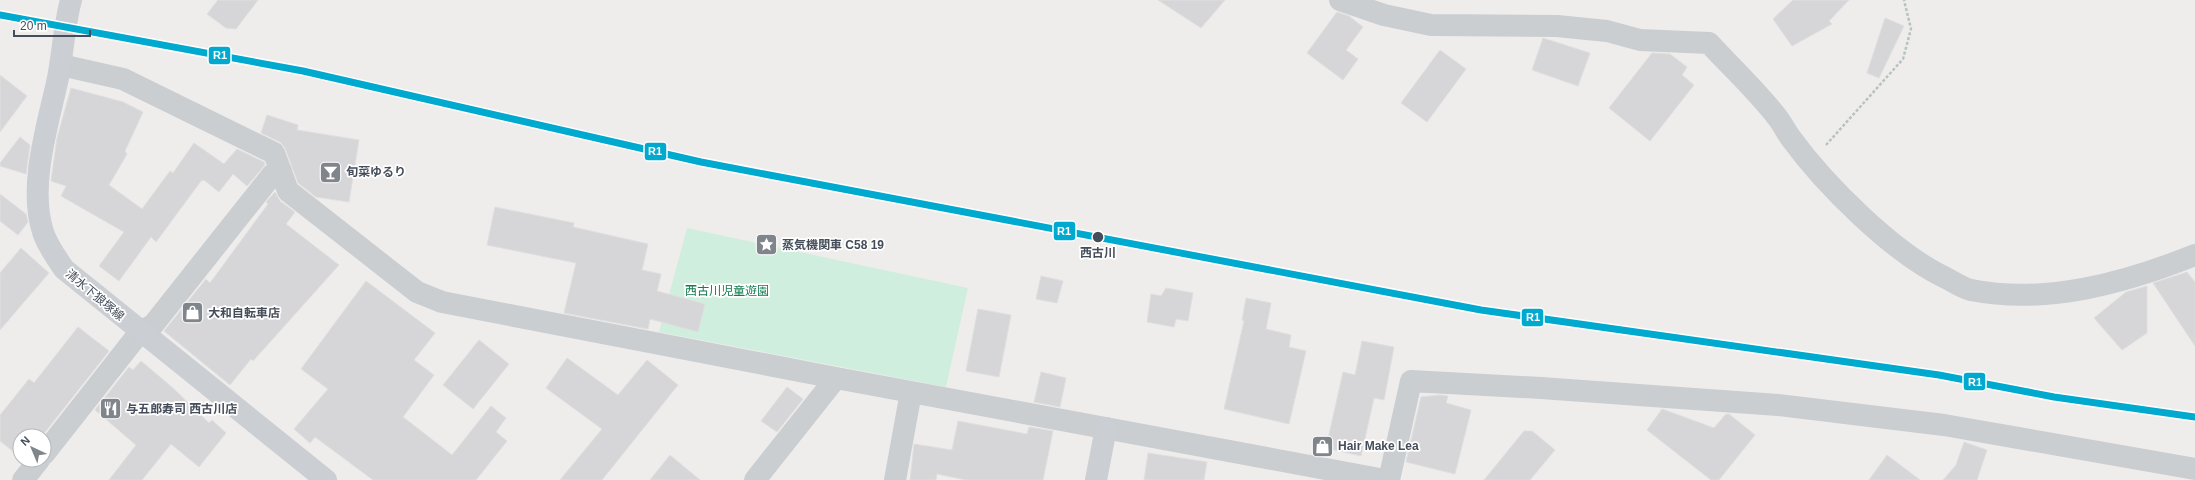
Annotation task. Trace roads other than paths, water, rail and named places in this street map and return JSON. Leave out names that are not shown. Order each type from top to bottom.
[{"type":"main road","name":"清水下狼塚線","points":[[71,0],[64,27],[60,65],[38,179],[38,204],[43,231],[52,251],[64,269],[140,332],[326,480]]},
{"type":"main road","points":[[1096,480],[1106,428]]},
{"type":"street","points":[[1340,0],[1384,16],[1430,24],[1557,26],[1607,31],[1640,40],[1709,43],[1777,116],[1790,138],[1827,181],[1880,232],[1926,268],[1969,289],[2007,294],[2056,293],[2095,287],[2155,271],[2195,256]]},
{"type":"street","points":[[60,65],[123,79],[274,153],[288,191],[417,292],[442,302],[836,378],[1106,428],[1304,472],[1385,480]]},
{"type":"street","points":[[52,444],[140,332],[153,325],[272,175],[281,171]]},
{"type":"street","points":[[755,480],[836,378]]},
{"type":"street","points":[[1389,480],[1411,381],[1548,388],[1778,405],[1944,425],[2195,469]]},
{"type":"street","points":[[895,480],[911,392]]},
{"type":"street","points":[[23,480],[33,468]]},
{"type":"place","name":"旬菜ゆるり","points":[[331,172]]},
{"type":"place","name":"西古川","points":[[1098,237]]},
{"type":"place","name":"蒸気機関車 C58 19","points":[[766,245]]},
{"type":"place","name":"大和自転車店","points":[[192,313]]},
{"type":"place","name":"与五郎寿司 西古川店","points":[[110,409]]},
{"type":"place","name":"Hair Make Lea","points":[[1322,446]]},
{"type":"park label","name":"西古川児童遊園","points":[[727,291]]}]
